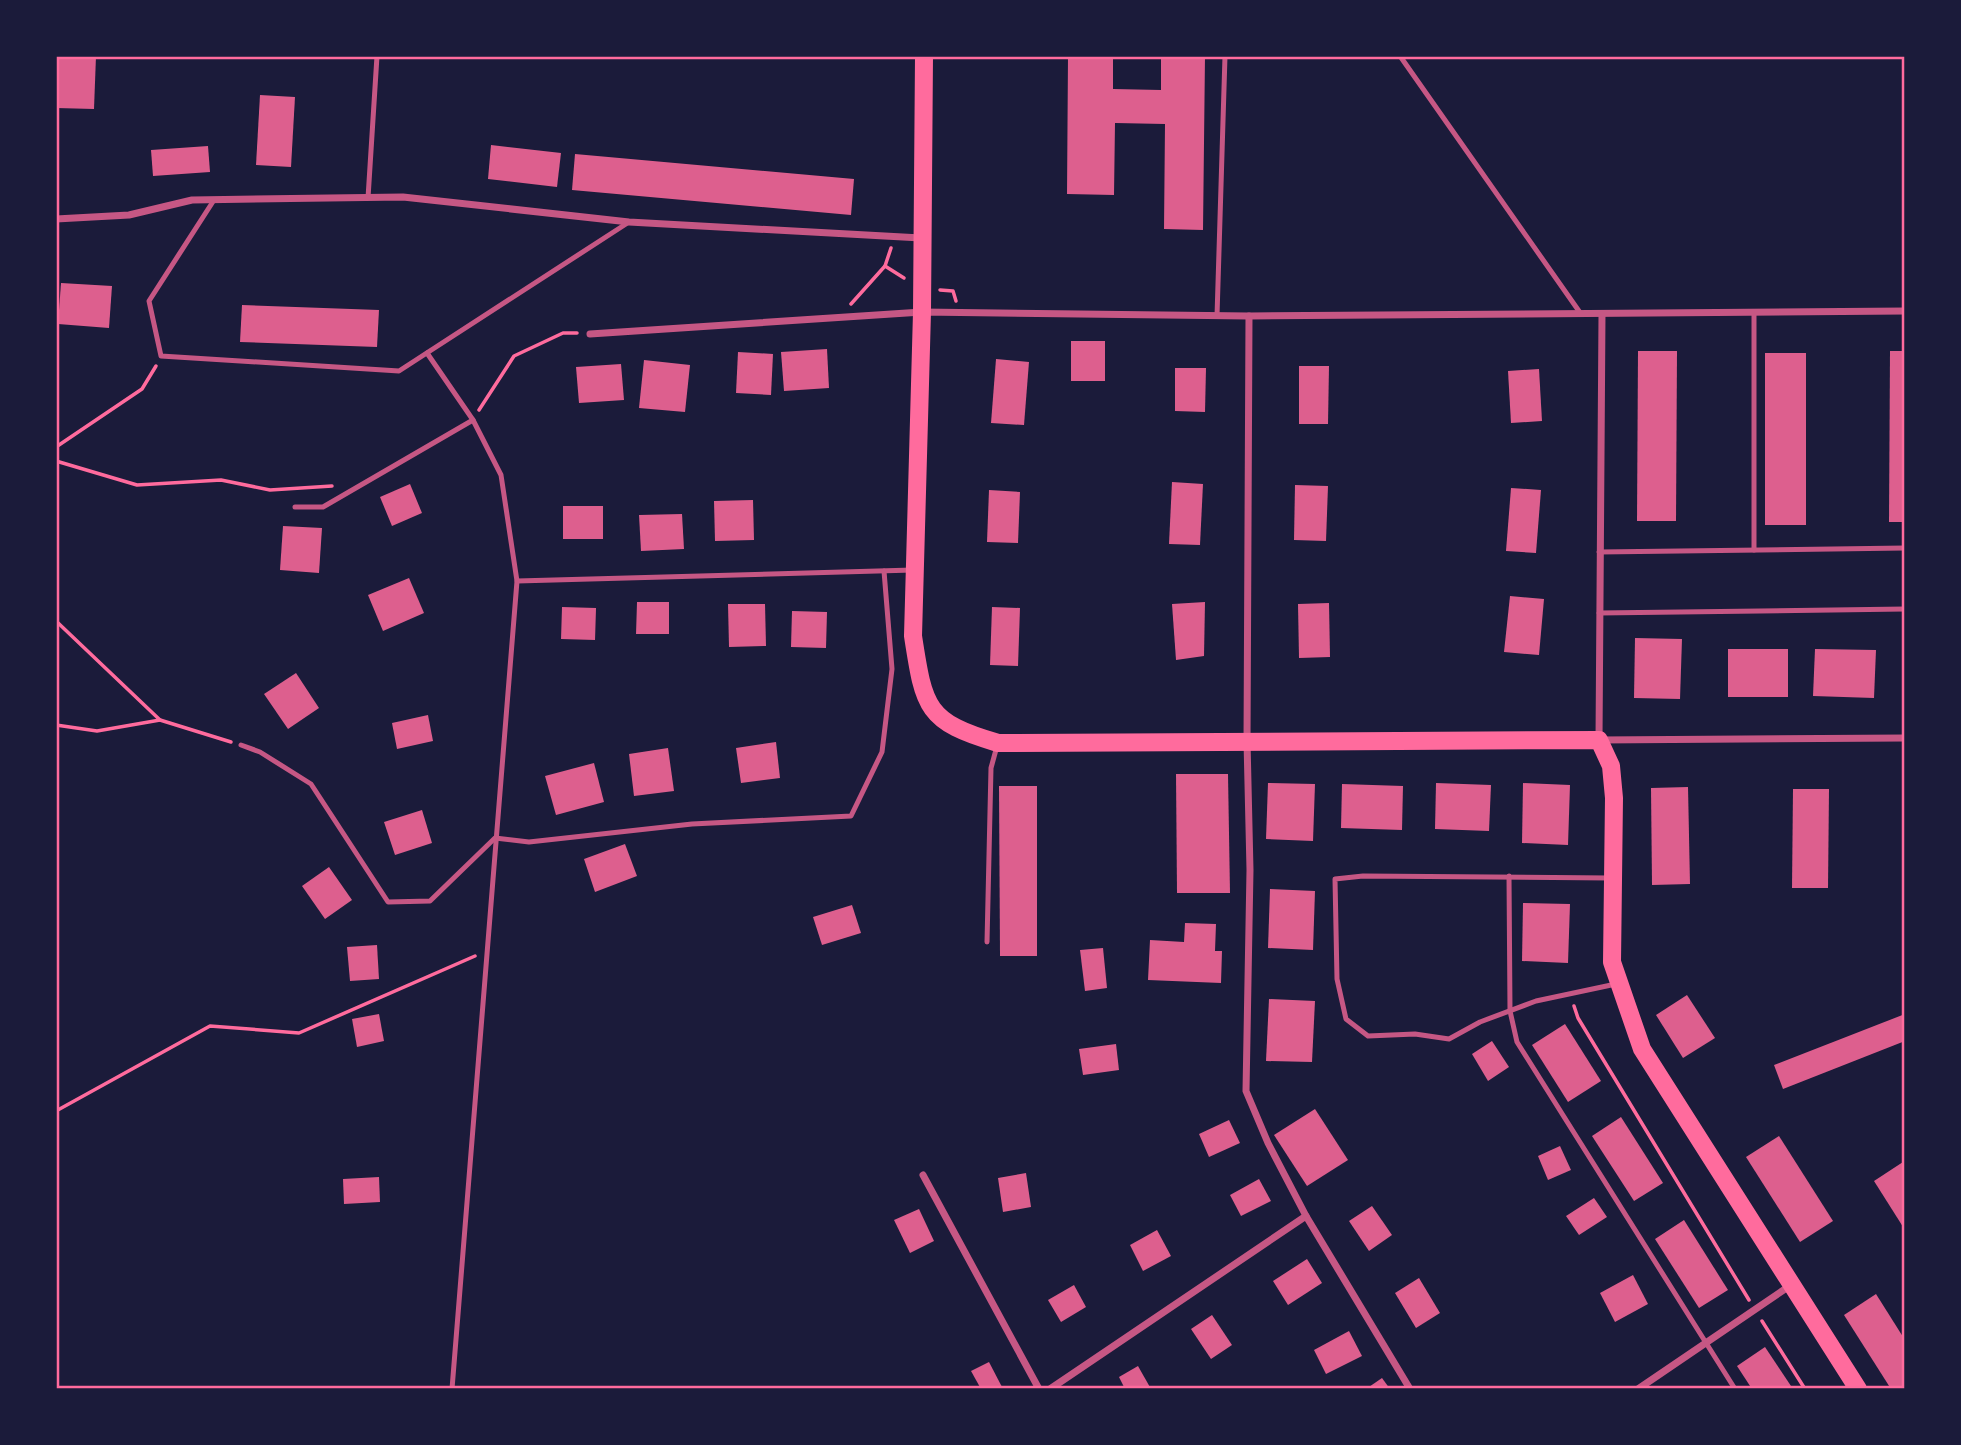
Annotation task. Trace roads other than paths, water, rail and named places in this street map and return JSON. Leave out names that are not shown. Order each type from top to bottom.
[{"type":"main road","points":[[924,56],[922,312],[913,636],[921,687],[936,716],[959,732],[998,743],[1599,740],[1611,766],[1614,798],[1612,962],[1642,1049],[1858,1389]]},
{"type":"street","points":[[56,219],[129,215],[192,200],[416,199],[629,222],[922,238]]},
{"type":"street","points":[[590,334],[836,320],[922,312],[1249,316],[1905,311]]},
{"type":"street","points":[[1602,314],[1599,740],[1905,738]]},
{"type":"street","points":[[1249,316],[1247,741],[1250,870],[1246,1091],[1268,1143],[1306,1216],[1410,1389]]},
{"type":"street","points":[[923,1175],[1039,1389]]},
{"type":"street","points":[[1050,1389],[1306,1216]]},
{"type":"street","points":[[1638,1389],[1792,1284]]},
{"type":"lane","points":[[368,198],[377,56]]},
{"type":"lane","points":[[1217,316],[1225,56]]},
{"type":"lane","points":[[1400,56],[1581,314]]},
{"type":"lane","points":[[214,200],[149,302],[161,356],[399,371],[629,222]]},
{"type":"lane","points":[[1754,312],[1754,550]]},
{"type":"lane","points":[[427,353],[473,420],[501,475],[517,581],[452,1389]]},
{"type":"lane","points":[[295,507],[323,507],[473,420]]},
{"type":"lane","points":[[1600,552],[1905,548]]},
{"type":"lane","points":[[517,581],[915,570]]},
{"type":"lane","points":[[495,838],[528,842],[692,824],[851,816],[882,752],[892,669],[884,571]]},
{"type":"lane","points":[[1599,613],[1905,610]]},
{"type":"lane","points":[[987,942],[991,768],[998,743]]},
{"type":"lane","points":[[241,745],[260,751],[311,784],[388,902],[430,901],[495,838]]},
{"type":"lane","points":[[1613,878],[1363,876],[1335,879],[1338,979],[1346,1019],[1368,1036],[1415,1034],[1449,1039],[1536,1001],[1619,984]]},
{"type":"lane","points":[[1509,876],[1510,1011],[1517,1042],[1735,1389]]}]
